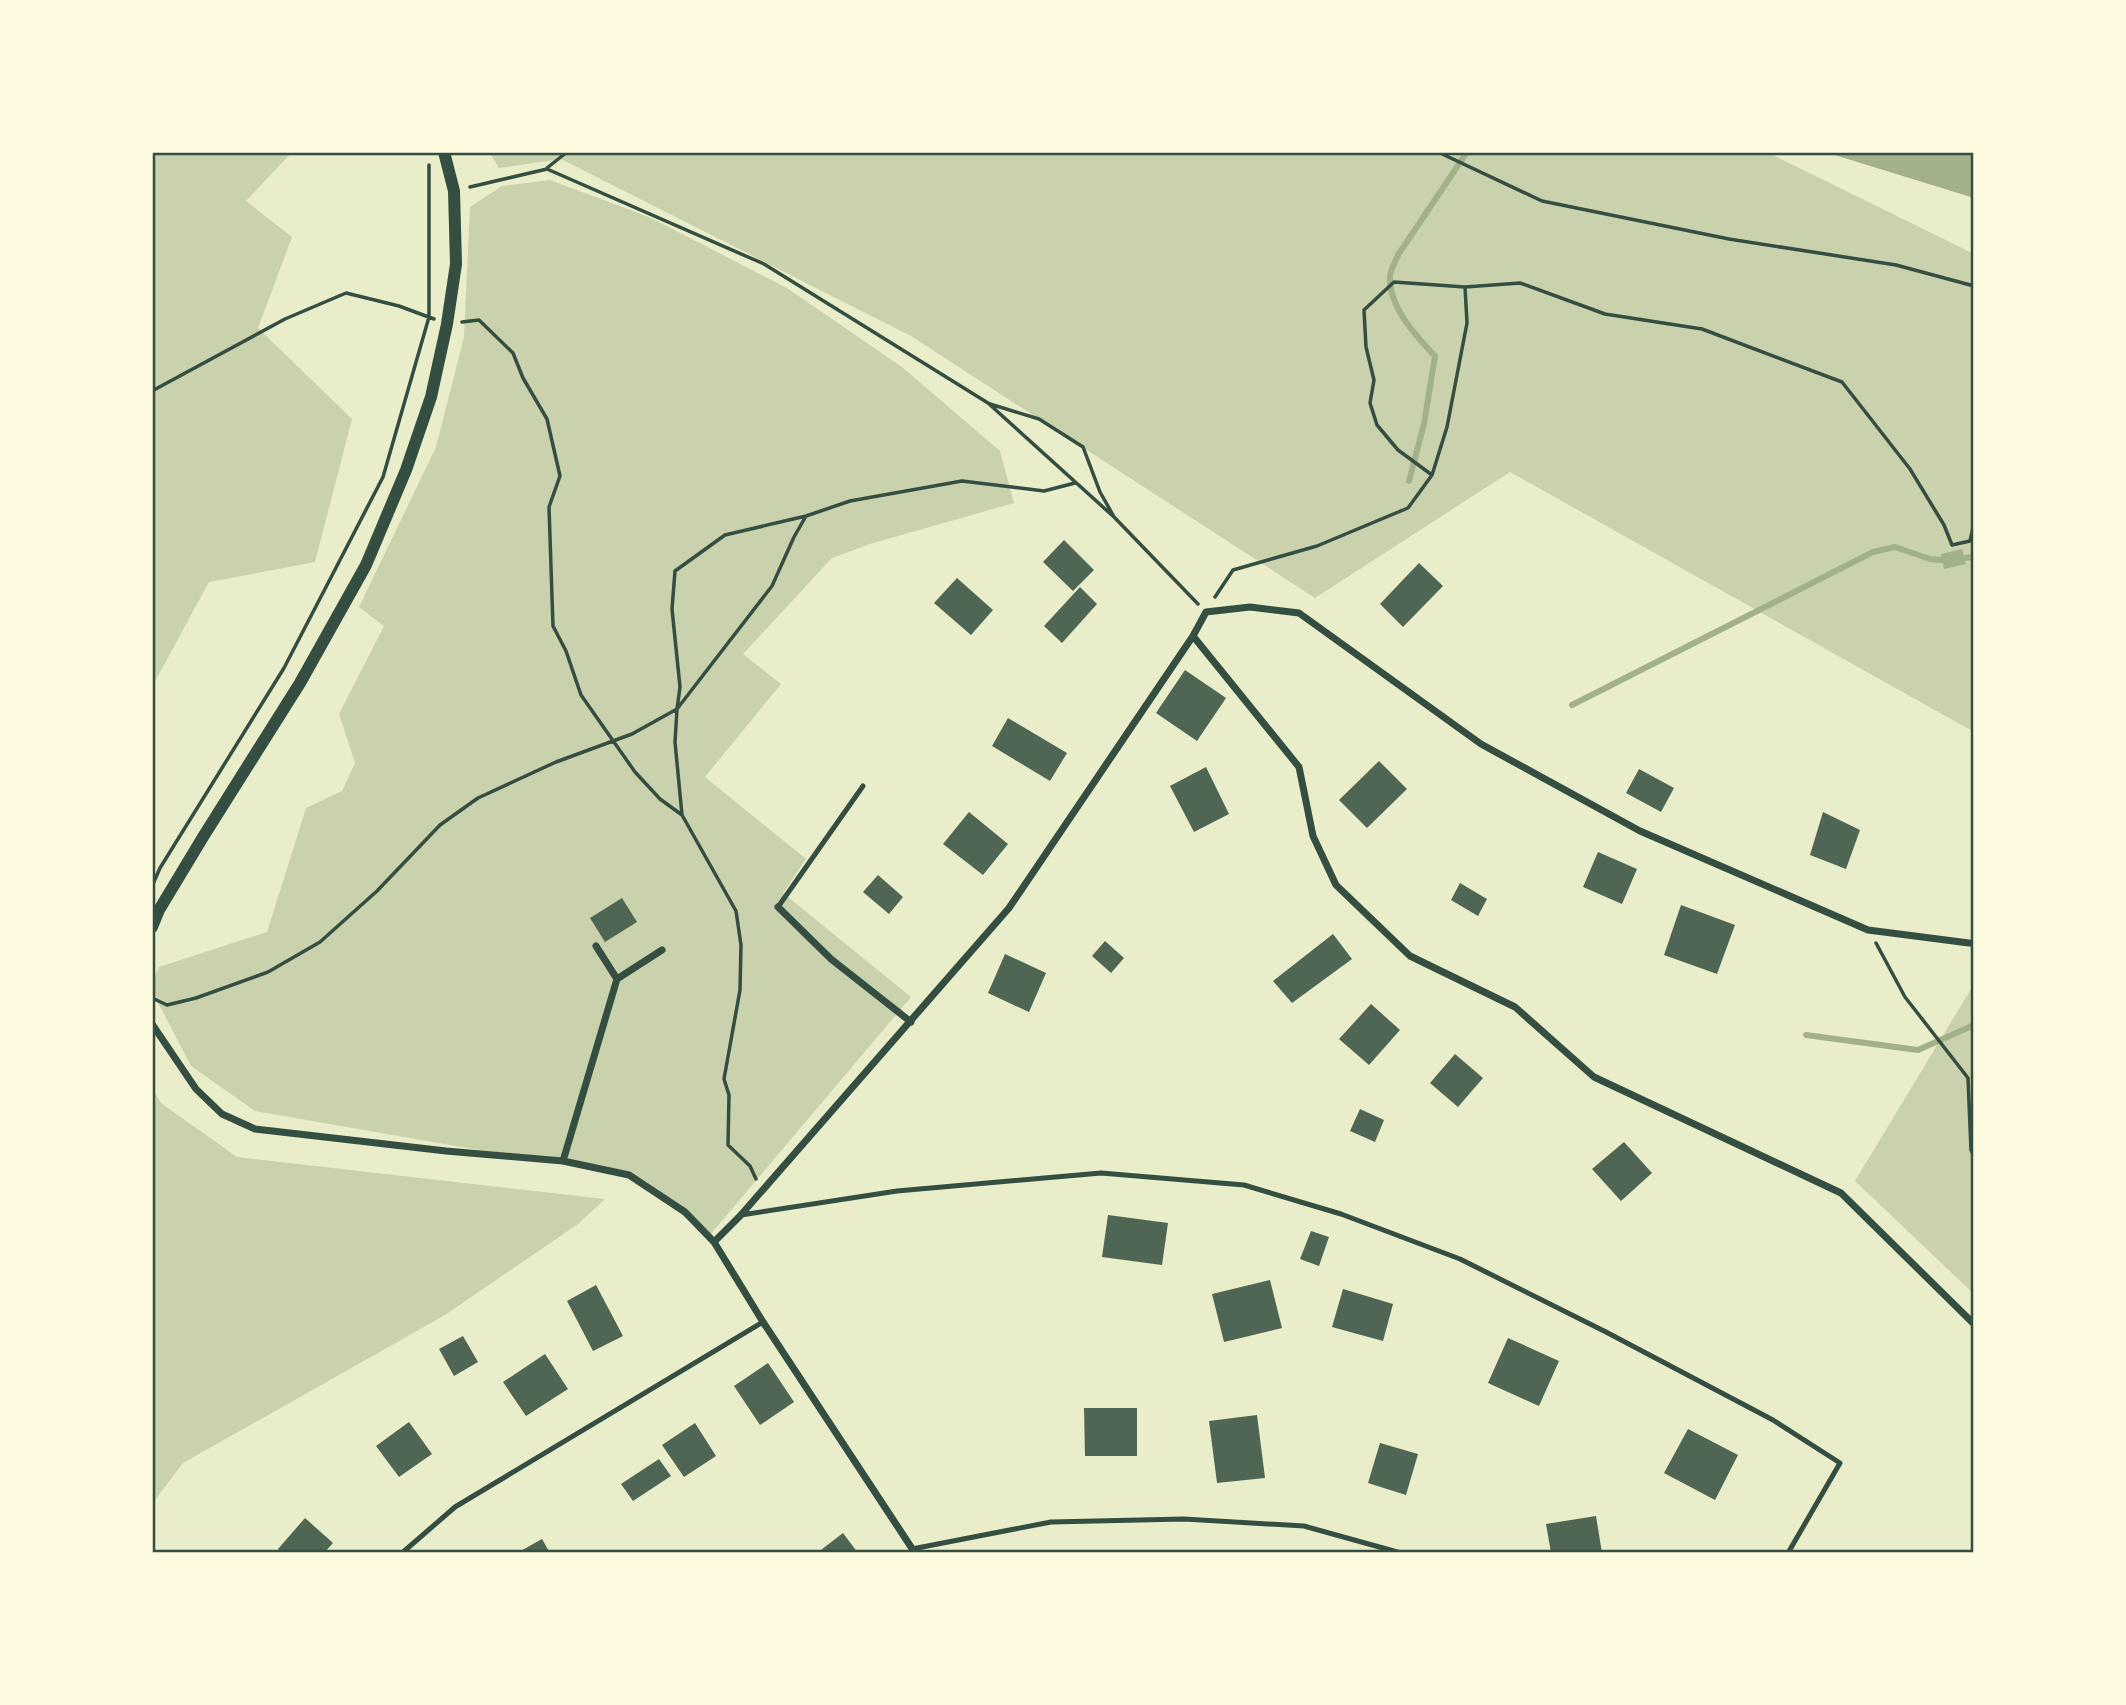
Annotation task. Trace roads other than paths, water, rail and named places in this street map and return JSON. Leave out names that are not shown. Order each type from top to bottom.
[{"type":"street","points":[[152,927],[159,910],[300,683],[366,565],[406,470],[431,397],[447,324],[456,264],[454,191],[444,152]]},
{"type":"street","points":[[714,1242],[740,1216],[1009,908],[1193,636],[1206,612],[1250,607],[1300,613],[1481,744],[1640,831],[1868,930],[1969,943]]},
{"type":"street","points":[[1193,636],[1299,767],[1313,836],[1336,885],[1410,957],[1515,1007],[1594,1077],[1841,1192],[1974,1324]]},
{"type":"street","points":[[779,907],[831,959],[911,1022]]},
{"type":"street","points":[[596,946],[617,979]]},
{"type":"street","points":[[563,1161],[617,979],[662,950]]},
{"type":"street","points":[[152,1024],[196,1089],[222,1114],[255,1129],[446,1151],[563,1161],[629,1175],[685,1212],[714,1242],[763,1322],[913,1551]]},
{"type":"lane","points":[[779,907],[863,786]]},
{"type":"lane","points":[[740,1216],[897,1191],[1101,1173],[1244,1185],[1341,1214],[1460,1259],[1773,1420],[1840,1462],[1788,1553]]},
{"type":"lane","points":[[402,1553],[455,1507],[763,1322]]},
{"type":"lane","points":[[913,1551],[1051,1522],[1184,1519],[1304,1526],[1401,1553]]},
{"type":"waterway","points":[[1409,481],[1424,424],[1435,356],[1411,329],[1398,309],[1393,298],[1390,276],[1398,255],[1467,152]]},
{"type":"waterway","points":[[1572,705],[1873,552],[1895,547],[1930,559],[1974,557]]},
{"type":"waterway","points":[[1806,1035],[1918,1050],[1974,1025]]}]
